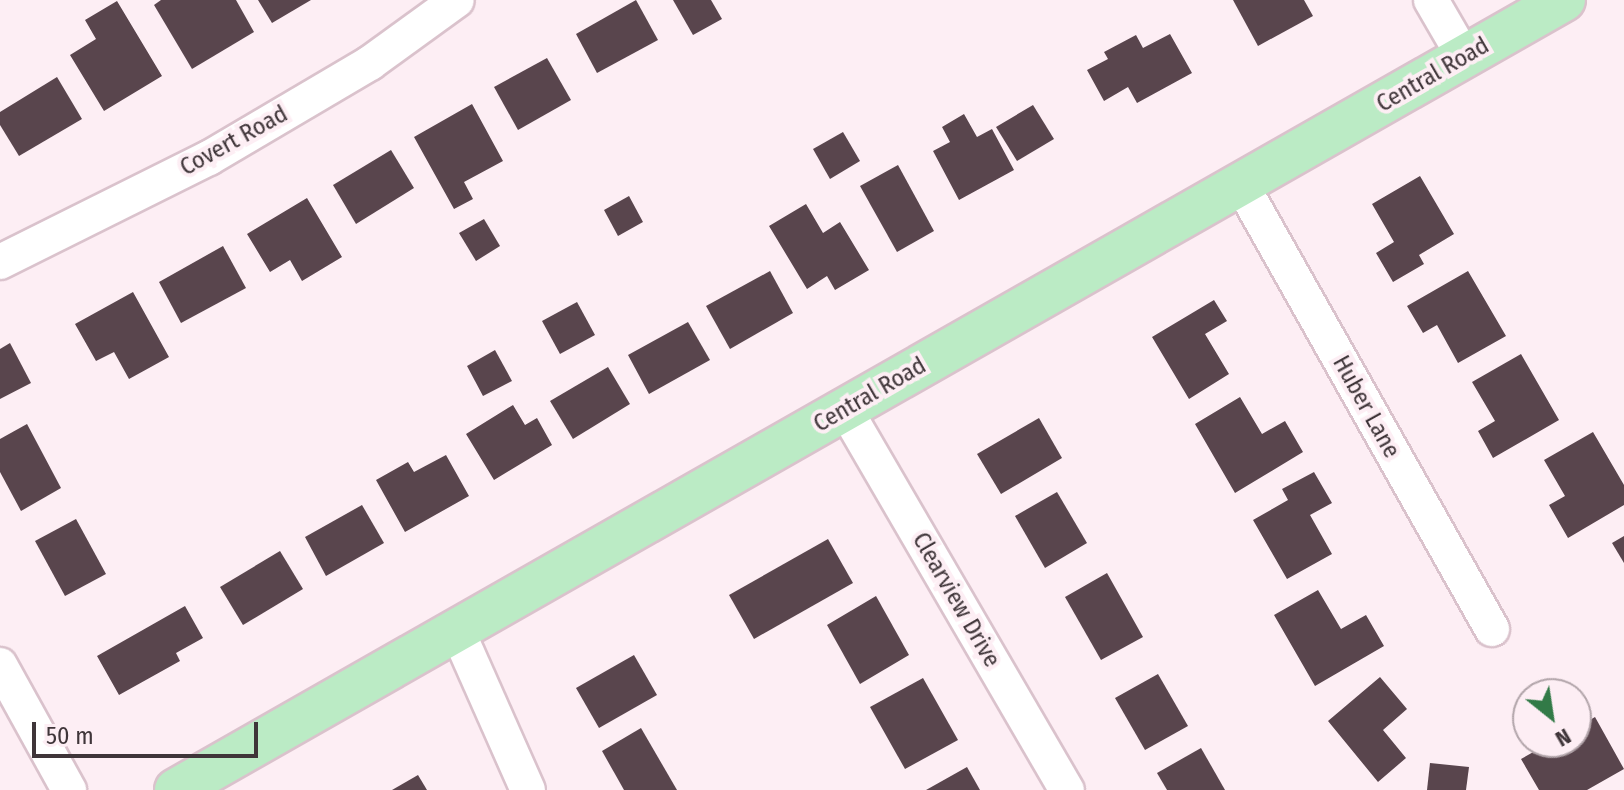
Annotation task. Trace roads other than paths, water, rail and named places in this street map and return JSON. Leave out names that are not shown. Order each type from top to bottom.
[{"type":"main road","name":"Central Road","points":[[176,790],[1564,0]]},
{"type":"street","name":"Covert Road","points":[[0,262],[209,158],[370,63],[457,0]]},
{"type":"street","points":[[1431,0],[1464,57]]},
{"type":"street","name":"Huber Lane","points":[[1241,184],[1492,629]]},
{"type":"street","name":"Clearview Drive","points":[[845,409],[1067,790]]},
{"type":"street","points":[[457,630],[528,790]]},
{"type":"street","points":[[0,665],[69,790]]}]
